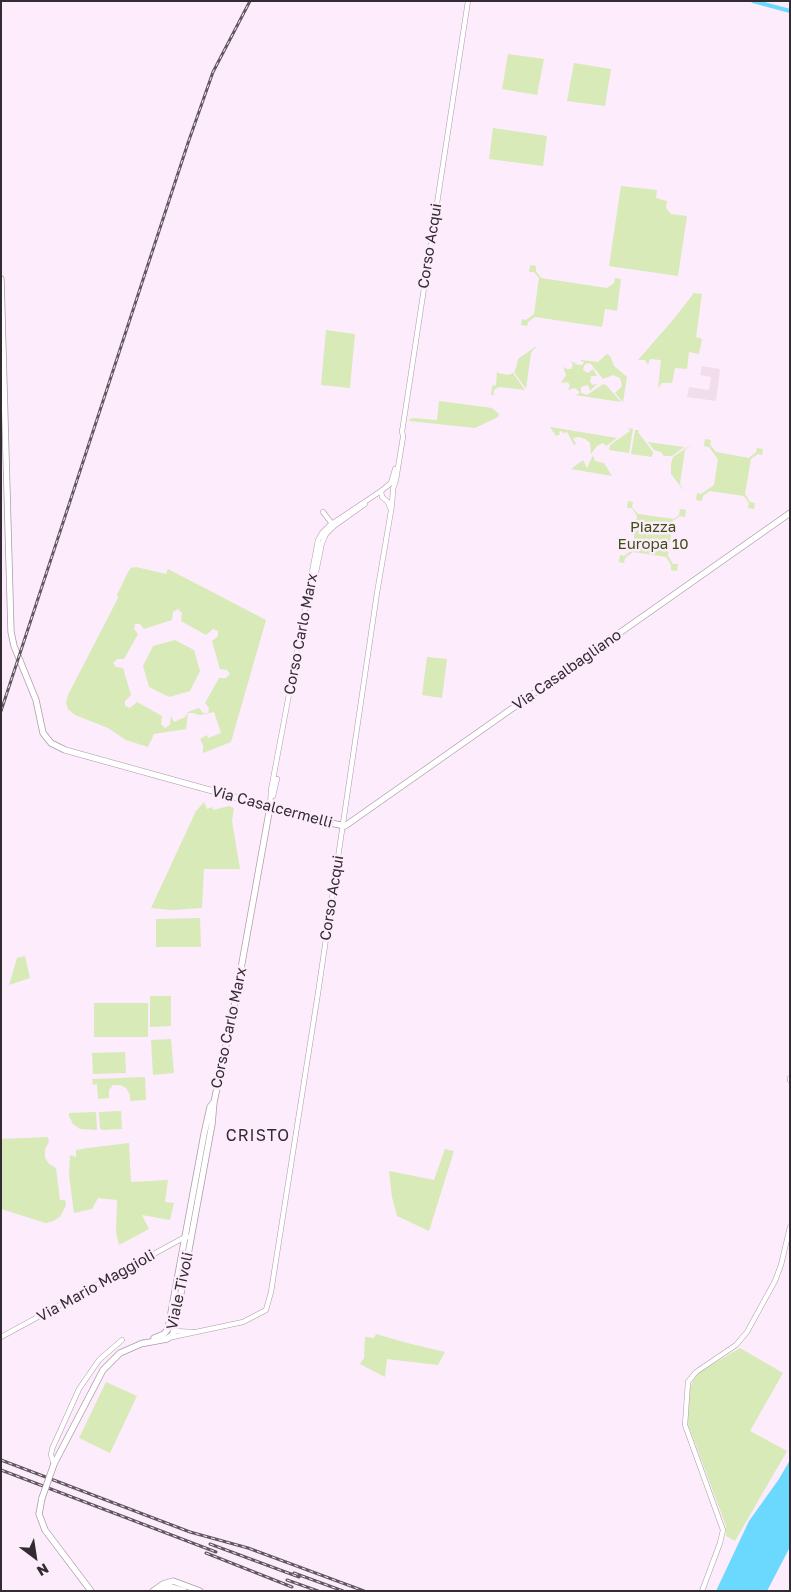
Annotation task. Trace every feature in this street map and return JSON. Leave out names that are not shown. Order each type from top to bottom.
[{"type":"main road","name":"Via Casalcermelli","points":[[1,279],[10,623],[12,638],[36,700],[42,730],[51,743],[62,749],[343,827]]},
{"type":"main road","name":"Via Casalbagliano","points":[[343,827],[790,513]]},
{"type":"main road","name":"Corso Carlo Marx","points":[[188,1237],[205,1130],[210,1107],[214,1103],[235,1002],[270,807]]},
{"type":"main road","name":"Viale Tivoli","points":[[89,1591],[41,1524],[39,1511],[42,1498],[54,1464],[103,1370],[120,1353],[174,1331],[188,1237]]},
{"type":"main road","name":"Viale Tivoli","points":[[165,1336],[188,1237]]},
{"type":"main road","points":[[153,1591],[163,1584],[173,1581],[200,1591]]},
{"type":"main road","points":[[160,1591],[171,1587],[184,1591]]},
{"type":"street","name":"Corso Acqui","points":[[386,487],[392,479],[402,430],[468,1]]},
{"type":"street","name":"Corso Acqui","points":[[197,1332],[246,1322],[266,1310],[343,827],[402,430]]},
{"type":"street","name":"Corso Carlo Marx","points":[[270,807],[316,547],[322,533],[386,487]]},
{"type":"street","points":[[386,487],[391,488],[392,494]]},
{"type":"street","points":[[381,491],[383,498],[390,504],[391,512]]},
{"type":"street","name":"Corso Carlo Marx","points":[[333,525],[374,498],[383,498],[392,494]]},
{"type":"street","points":[[324,512],[333,525]]},
{"type":"street","points":[[702,1591],[723,1530],[685,1425],[688,1382],[696,1372],[736,1345],[747,1332],[782,1265],[790,1227]]},
{"type":"street","name":"Via Mario Maggioli","points":[[1,1337],[188,1237]]},
{"type":"street","points":[[176,1319],[177,1328],[184,1331]]},
{"type":"street","points":[[174,1331],[197,1332]]},
{"type":"street","points":[[165,1336],[197,1332]]},
{"type":"street","points":[[54,1464],[51,1455],[52,1449],[76,1396],[98,1360],[122,1340]]},
{"type":"shaded area","points":[[702,366],[720,369],[716,401],[687,397],[689,387],[709,390],[711,377],[700,375]]},
{"type":"green space","points":[[508,54],[544,59],[537,95],[502,89]]},
{"type":"green space","points":[[574,63],[611,69],[605,106],[567,101]]},
{"type":"green space","points":[[493,128],[547,136],[543,166],[489,159]]},
{"type":"green space","points":[[621,186],[657,190],[656,198],[667,201],[666,208],[671,214],[687,216],[678,276],[609,266]]},
{"type":"green space","points":[[530,265],[536,266],[536,271],[541,278],[607,288],[614,283],[615,278],[621,279],[617,311],[605,309],[602,327],[535,317],[528,322],[527,326],[521,325],[522,319],[526,320],[534,314],[539,278],[534,272],[529,272]]},
{"type":"green space","points":[[694,293],[702,294],[696,337],[702,339],[699,354],[689,352],[687,369],[675,368],[672,383],[662,383],[658,388],[661,360],[650,359],[648,365],[645,360],[638,360]]},
{"type":"green space","points":[[326,330],[355,334],[350,388],[321,385]]},
{"type":"green space","points":[[537,347],[531,353],[526,389],[514,372],[518,359]]},
{"type":"green space","points":[[607,354],[610,356],[614,366],[627,377],[623,402],[615,393],[622,386],[620,378],[613,375],[603,379],[590,363],[585,364],[583,370],[588,373],[593,369],[597,376],[591,376],[590,382],[593,385],[598,383],[590,391],[587,385],[581,387],[581,393],[575,388],[568,390],[570,386],[568,382],[561,383],[566,375],[563,367],[571,369],[573,365],[571,361],[578,365],[582,365],[584,362],[581,360],[598,362]]},
{"type":"green space","points":[[497,371],[498,373],[508,375],[513,373],[525,390],[499,387],[494,390],[494,395],[491,395],[492,386],[496,385]]},
{"type":"green space","points":[[603,384],[621,402],[575,395],[579,394],[579,392],[587,395]]},
{"type":"green space","points":[[439,401],[492,408],[499,414],[498,417],[475,428],[409,421],[413,418],[437,420]]},
{"type":"green space","points":[[550,427],[617,438],[606,446],[603,443],[597,446],[591,454],[590,443],[585,439],[573,438],[576,444],[574,445],[567,432],[563,433],[561,431],[556,436]]},
{"type":"green space","points":[[628,428],[633,429],[629,453],[609,450],[610,445],[630,431]]},
{"type":"green space","points":[[635,430],[639,430],[638,432],[653,452],[652,457],[631,454]]},
{"type":"green space","points":[[705,439],[711,440],[710,445],[716,452],[749,458],[756,452],[757,448],[763,449],[762,455],[758,454],[751,459],[745,494],[750,502],[755,503],[754,509],[748,508],[749,503],[744,496],[710,491],[703,496],[702,501],[696,500],[697,493],[701,494],[714,485],[718,459],[709,447],[704,446]]},
{"type":"green space","points":[[648,442],[684,447],[672,456],[664,456],[661,452],[654,450]]},
{"type":"green space","points":[[692,444],[685,450],[680,484],[684,491],[671,474],[671,464],[673,457]]},
{"type":"green space","points":[[593,455],[595,461],[604,463],[612,476],[571,469],[583,460],[587,468]]},
{"type":"green space","name":"Piazza Europa 10","points":[[628,501],[633,502],[632,507],[638,514],[674,519],[679,515],[680,509],[686,510],[685,517],[680,516],[673,521],[668,556],[673,564],[678,564],[677,571],[671,570],[671,565],[666,557],[633,552],[625,558],[624,563],[619,562],[620,555],[624,556],[632,550],[637,516],[632,508],[627,508]]},
{"type":"green space","points":[[136,567],[166,574],[168,569],[266,620],[231,742],[203,753],[203,745],[200,739],[207,735],[208,738],[221,733],[214,712],[200,715],[188,713],[186,729],[154,734],[148,747],[126,740],[108,728],[75,715],[68,709],[66,703],[68,695],[118,598],[117,595],[131,568]],"holes":[[[178,609],[182,613],[181,621],[206,635],[213,629],[218,631],[218,636],[212,641],[220,669],[227,670],[230,674],[226,678],[219,678],[205,703],[209,708],[208,713],[203,713],[199,708],[188,712],[185,717],[174,722],[171,716],[170,725],[165,728],[161,724],[162,716],[137,702],[130,708],[125,706],[125,701],[131,695],[123,668],[116,667],[113,663],[117,659],[124,659],[138,634],[134,629],[135,624],[140,624],[144,629],[172,620],[173,612]]]},
{"type":"green space","points":[[175,640],[194,650],[200,671],[190,691],[169,697],[149,687],[143,666],[153,646]]},
{"type":"green space","points":[[427,657],[447,659],[442,698],[422,695]]},
{"type":"green space","points":[[204,802],[207,809],[212,807],[213,810],[229,806],[234,808],[232,821],[240,869],[204,869],[202,908],[172,910],[151,908],[196,811]]},
{"type":"green space","points":[[200,918],[201,947],[156,947],[156,919]]},
{"type":"green space","points":[[25,956],[30,978],[9,985],[17,958]]},
{"type":"green space","points":[[150,996],[171,996],[171,1026],[150,1027]]},
{"type":"green space","points":[[94,1003],[148,1003],[148,1037],[94,1037]]},
{"type":"green space","points":[[171,1039],[174,1073],[153,1075],[151,1040]]},
{"type":"green space","points":[[125,1052],[126,1073],[93,1074],[92,1053]]},
{"type":"green space","points":[[145,1077],[146,1100],[130,1101],[130,1095],[126,1088],[120,1085],[113,1085],[109,1090],[109,1098],[98,1099],[97,1084],[93,1085],[92,1079]]},
{"type":"green space","points":[[121,1111],[122,1129],[103,1130],[100,1128],[99,1112]]},
{"type":"green space","points":[[96,1112],[97,1130],[80,1129],[73,1124],[69,1116],[69,1113]]},
{"type":"green space","points":[[48,1137],[49,1142],[45,1149],[45,1158],[49,1164],[56,1168],[60,1200],[65,1200],[66,1205],[60,1217],[46,1223],[1,1209],[1,1139]]},
{"type":"green space","points":[[129,1143],[131,1182],[168,1180],[165,1202],[174,1203],[170,1220],[142,1215],[149,1229],[119,1245],[116,1232],[117,1200],[98,1198],[92,1209],[74,1213],[69,1175],[70,1155],[76,1157],[76,1150]]},
{"type":"green space","points":[[445,1149],[454,1151],[429,1231],[397,1216],[392,1197],[389,1171],[434,1180]]},
{"type":"green space","points":[[376,1334],[445,1352],[438,1365],[387,1359],[385,1377],[360,1364],[364,1358],[365,1337],[374,1338]]},
{"type":"green space","points":[[740,1348],[783,1373],[750,1431],[787,1451],[735,1541],[726,1536],[726,1526],[688,1424],[688,1392],[695,1377],[701,1371]]},
{"type":"green space","points":[[106,1382],[137,1396],[110,1453],[79,1438]]},
{"type":"water","points":[[790,1460],[790,1547],[767,1591],[716,1591],[749,1521]]},
{"type":"waterway","points":[[753,1],[790,11]]},
{"type":"railway","points":[[1,711],[188,143],[213,72],[250,1]]},
{"type":"railway","points":[[1,1460],[190,1532],[248,1548],[364,1591]]},
{"type":"railway","points":[[1,1470],[216,1552]]},
{"type":"railway","points":[[210,1544],[299,1577]]},
{"type":"railway","points":[[206,1553],[292,1587]]},
{"type":"railway","points":[[294,1573],[343,1591]]},
{"type":"railway","points":[[287,1580],[318,1591]]},
{"type":"district","name":"CRISTO","points":[[258,1136]]}]
